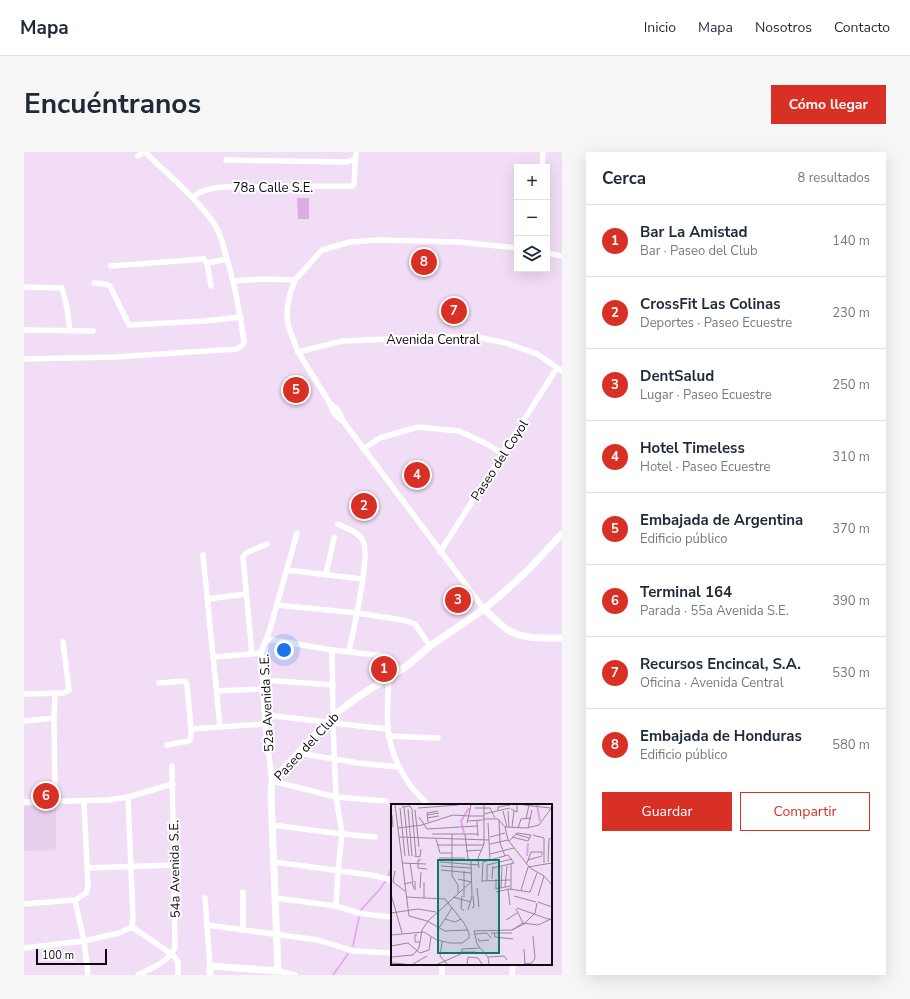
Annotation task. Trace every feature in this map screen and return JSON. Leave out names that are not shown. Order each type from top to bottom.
[{"type":"street","points":[[24,359],[114,357],[237,349],[242,347],[244,342],[241,317],[234,281],[220,234],[214,223],[193,197],[144,152],[138,156]]},
{"type":"street","points":[[226,160],[347,162],[355,160],[356,152]]},
{"type":"street","points":[[542,164],[544,152]]},
{"type":"street","name":"78a Calle S.E.","points":[[193,197],[196,193],[209,188],[353,186],[355,160]]},
{"type":"street","points":[[514,248],[451,242],[377,240],[350,242],[322,250],[295,280],[289,297],[286,313],[288,326],[298,352],[331,405],[331,410],[343,421],[484,609],[506,629],[516,635],[562,638]]},
{"type":"street","points":[[550,254],[562,256]]},
{"type":"street","points":[[111,266],[201,259],[207,263],[210,286]]},
{"type":"street","points":[[207,263],[227,259]]},
{"type":"street","points":[[234,281],[263,279],[295,280]]},
{"type":"street","points":[[94,283],[110,286],[129,326],[241,317]]},
{"type":"street","points":[[24,287],[62,288],[70,331]]},
{"type":"street","points":[[24,330],[93,330]]},
{"type":"street","name":"Avenida Central","points":[[298,352],[342,341],[477,337],[506,343],[537,354],[560,370]]},
{"type":"street","name":"Paseo del Coyol","points":[[440,552],[503,454],[560,370]]},
{"type":"street","points":[[364,449],[380,438],[418,427],[459,431],[487,444],[503,454]]},
{"type":"street","points":[[338,524],[358,534],[366,547],[357,613],[349,651]]},
{"type":"street","name":"52a Avenida S.E.","points":[[272,781],[265,724],[264,680],[261,653],[267,639],[297,533]]},
{"type":"street","name":"Paseo del Club","points":[[278,971],[271,795],[272,781],[329,723],[333,716],[355,698],[397,673],[430,646],[484,609],[528,569],[562,534]]},
{"type":"street","points":[[326,574],[334,538]]},
{"type":"street","points":[[252,654],[243,557],[246,553],[267,544]]},
{"type":"street","points":[[203,555],[220,727]]},
{"type":"street","points":[[287,570],[362,579]]},
{"type":"street","points":[[207,599],[246,594]]},
{"type":"street","points":[[277,605],[357,613],[403,620],[415,624],[430,646]]},
{"type":"street","points":[[267,639],[332,650],[385,656],[392,660],[397,673]]},
{"type":"street","points":[[24,694],[64,693],[69,690],[70,688],[63,642]]},
{"type":"street","points":[[332,650],[333,716]]},
{"type":"street","points":[[213,657],[261,653]]},
{"type":"street","points":[[389,678],[387,729],[391,749],[408,782],[427,804]]},
{"type":"street","points":[[264,680],[333,685]]},
{"type":"street","points":[[159,682],[185,681],[187,685],[191,738],[189,741],[167,745]]},
{"type":"street","points":[[217,692],[264,689]]},
{"type":"street","points":[[55,693],[55,801]]},
{"type":"street","points":[[265,715],[387,729]]},
{"type":"street","points":[[24,721],[54,718]]},
{"type":"street","points":[[329,723],[334,759],[336,797],[342,834],[336,906]]},
{"type":"street","points":[[191,729],[265,724]]},
{"type":"street","points":[[388,736],[438,738]]},
{"type":"street","points":[[298,753],[399,767]]},
{"type":"street","name":"54a Avenida S.E.","points":[[172,766],[176,933],[175,947],[172,955]]},
{"type":"street","points":[[272,781],[336,797],[386,801]]},
{"type":"street","points":[[24,802],[84,802],[108,800],[128,797],[173,784]]},
{"type":"street","points":[[128,797],[133,918],[132,927]]},
{"type":"street","points":[[24,904],[75,900],[86,893],[88,886],[84,802]]},
{"type":"street","points":[[272,825],[375,837]]},
{"type":"street","points":[[274,862],[371,875],[391,880]]},
{"type":"street","points":[[87,868],[175,865]]},
{"type":"street","points":[[242,892],[243,930]]},
{"type":"street","points":[[205,898],[210,975]]},
{"type":"street","points":[[276,898],[336,906],[359,913],[391,917]]},
{"type":"street","points":[[75,900],[84,941],[88,975]]},
{"type":"street","points":[[207,925],[318,940],[353,951],[391,953]]},
{"type":"street","points":[[132,927],[172,955],[178,962],[178,975]]},
{"type":"street","points":[[24,948],[84,941],[120,933],[132,927]]},
{"type":"street","points":[[138,975],[172,955]]},
{"type":"street","points":[[512,975],[513,965]]},
{"type":"street","points":[[210,966],[278,971],[295,975]]},
{"type":"shaded area","points":[[297,198],[309,198],[309,219],[298,219]]},
{"type":"shaded area","points":[[24,806],[56,806],[56,850],[24,851]]},
{"type":"waterway","points":[[388,877],[391,868]]},
{"type":"waterway","points":[[360,911],[386,880]]},
{"type":"waterway","points":[[353,946],[359,917]]},
{"type":"waterway","points":[[333,975],[348,954]]},
{"type":"place","name":"Embajada de Honduras","points":[[424,262]]},
{"type":"place","name":"Recursos Encincal, S.A.","points":[[454,311]]},
{"type":"place","name":"Embajada de Argentina","points":[[296,390]]},
{"type":"place","name":"Hotel Timeless","points":[[417,475]]},
{"type":"place","name":"CrossFit Las Colinas","points":[[364,506]]},
{"type":"place","name":"DentSalud","points":[[458,600]]},
{"type":"place","name":"Bar La Amistad","points":[[384,669]]},
{"type":"place","name":"Terminal 164","points":[[46,796]]}]
